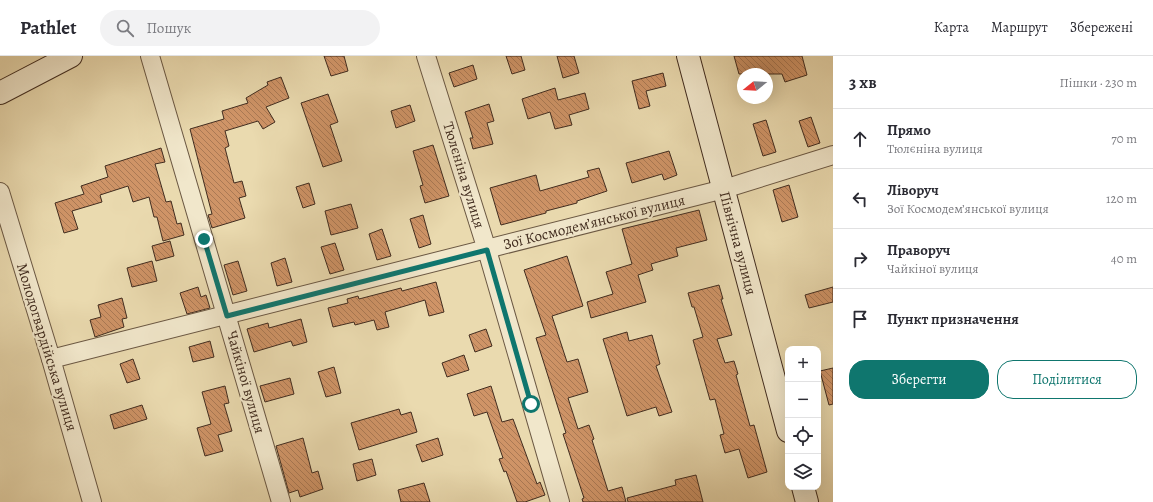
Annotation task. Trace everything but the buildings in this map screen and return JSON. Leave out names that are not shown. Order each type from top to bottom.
[{"type":"street","points":[[0,93],[71,56]]},
{"type":"street","name":"Чайкіної вулиця","points":[[150,56],[281,502]]},
{"type":"street","name":"Тюлєніна вулиця","points":[[426,56],[487,250],[560,502]]},
{"type":"street","name":"Північна вулиця","points":[[688,56],[785,419]]},
{"type":"street","name":"Зої Космодем’янської вулиця","points":[[52,359],[227,316],[724,189],[833,155]]},
{"type":"street","name":"Молодогвардійська вулиця","points":[[0,192],[52,359],[92,502]]},
{"type":"street","points":[[804,490],[807,502]]},
{"type":"route","points":[[204,239],[227,316],[487,250],[531,404]]}]
